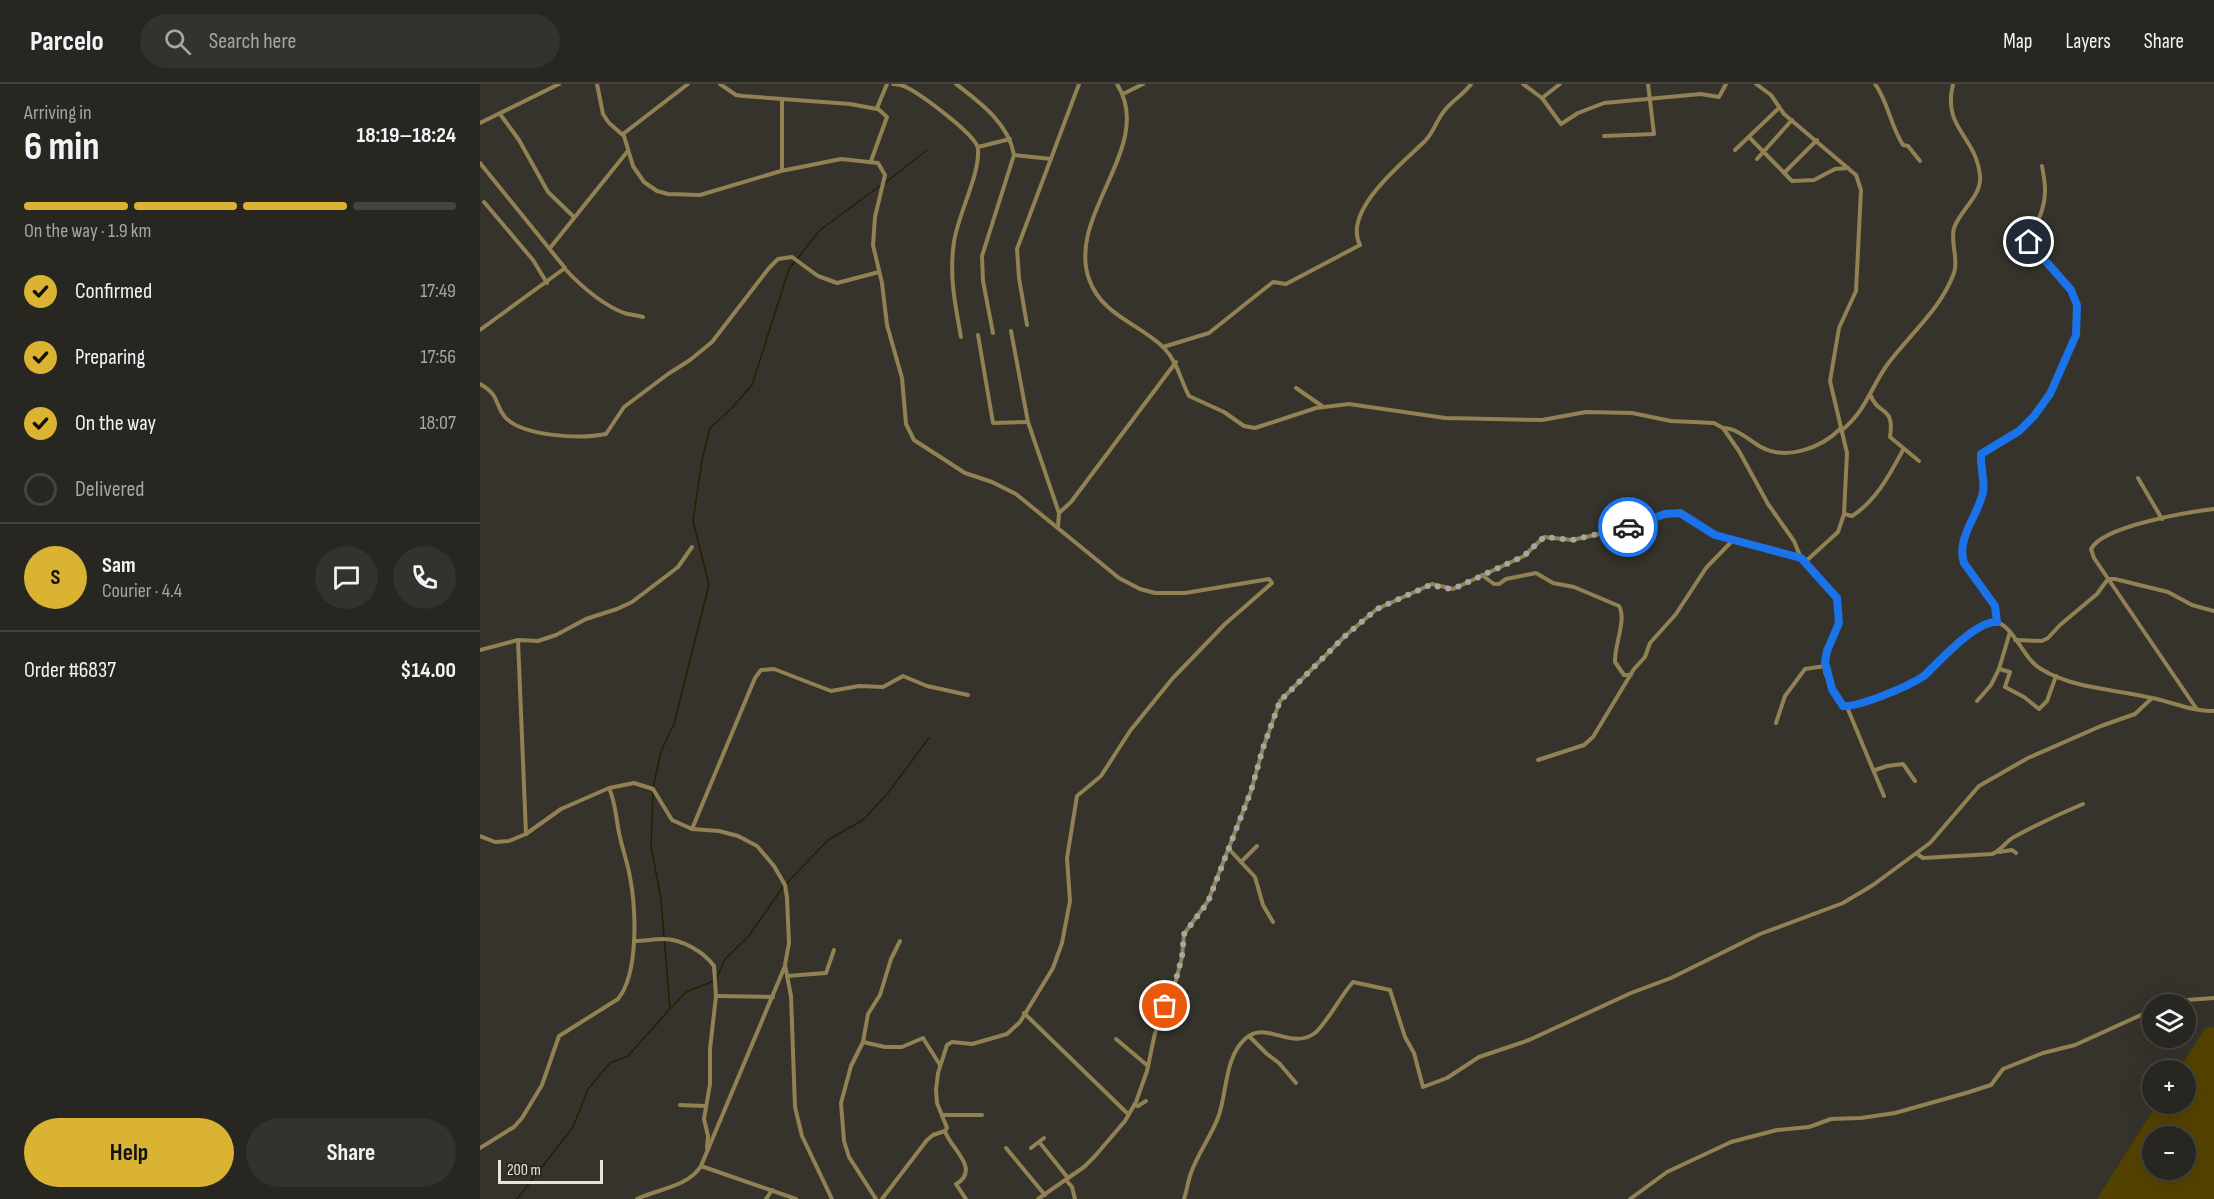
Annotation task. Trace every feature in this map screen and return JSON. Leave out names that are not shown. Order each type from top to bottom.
[{"type":"street","points":[[480,123],[559,84]]},
{"type":"street","points":[[597,84],[603,114],[609,123],[623,134],[627,152],[644,182],[657,191],[682,196],[700,195],[782,170],[841,159],[878,163],[885,175],[873,231],[873,245],[885,315],[902,378],[906,424],[914,440],[965,473],[992,482],[1016,494],[1119,578],[1148,592],[1207,591],[1244,585],[1262,578],[1269,579],[1272,583],[1225,624],[1166,685],[1124,739],[1101,776],[1077,796],[1067,858],[1070,902],[1062,943],[1046,981],[1020,1022],[1007,1034],[972,1044],[949,1044],[940,1066],[936,1097],[947,1125],[945,1131],[951,1144],[960,1152],[966,1164],[963,1177],[956,1184],[966,1199]]},
{"type":"street","points":[[623,134],[688,84]]},
{"type":"street","points":[[720,84],[736,95],[850,104],[877,109],[887,117],[871,161]]},
{"type":"street","points":[[877,109],[887,84]]},
{"type":"street","points":[[893,84],[904,86],[923,99],[970,134],[978,147],[976,168],[958,225],[952,264],[952,288],[961,337]]},
{"type":"street","points":[[956,84],[1002,126],[1010,139],[1014,155],[982,256],[983,281],[993,333]]},
{"type":"street","points":[[1027,325],[1019,278],[1017,249],[1079,84]]},
{"type":"street","points":[[1117,84],[1123,94],[1129,120],[1090,231],[1086,247],[1088,278],[1098,299],[1113,313],[1163,347],[1176,362],[1189,396],[1224,412],[1244,426],[1255,428],[1323,406],[1356,404],[1464,419],[1542,420],[1587,412],[1632,413],[1671,420],[1709,421],[1741,434],[1765,449],[1778,453],[1813,446],[1841,430],[1857,417],[1887,365],[1942,298],[1955,270],[1955,225],[1979,188],[1980,179],[1977,160],[1950,112],[1953,84]]},
{"type":"street","points":[[1123,94],[1143,84]]},
{"type":"street","points":[[1163,347],[1209,333],[1273,282],[1287,284],[1360,245],[1356,236],[1357,225],[1376,191],[1426,140],[1444,110],[1471,84]]},
{"type":"street","points":[[1523,84],[1542,98],[1561,124],[1578,113],[1604,103],[1649,101],[1701,94],[1719,98],[1726,84]]},
{"type":"street","points":[[1542,98],[1560,84]]},
{"type":"street","points":[[1604,136],[1654,134],[1648,84]]},
{"type":"street","points":[[1756,84],[1771,95],[1779,108],[1792,120],[1848,168],[1860,183],[1862,198],[1856,291],[1839,328],[1830,381],[1847,453],[1844,514],[1838,532],[1803,560]]},
{"type":"street","points":[[1875,84],[1881,92],[1896,133],[1903,145],[1908,146],[1920,161]]},
{"type":"street","points":[[782,100],[782,170]]},
{"type":"street","points":[[1735,150],[1779,108]]},
{"type":"street","points":[[500,114],[519,140],[548,192],[574,217]]},
{"type":"street","points":[[1757,159],[1792,120]]},
{"type":"street","points":[[1749,137],[1792,181],[1814,180],[1835,169],[1848,168]]},
{"type":"street","points":[[978,147],[1010,139]]},
{"type":"street","points":[[1784,173],[1817,140]]},
{"type":"street","points":[[550,248],[627,152]]},
{"type":"street","points":[[1014,155],[1051,159]]},
{"type":"street","points":[[480,163],[565,265],[565,269],[588,292],[625,313],[643,317]]},
{"type":"street","points":[[1997,622],[1995,606],[1964,563],[1962,556],[1966,528],[1976,512],[1985,480],[1981,454],[2019,431],[2034,416],[2050,394],[2076,335],[2077,305],[2071,290],[2029,242],[2030,234],[2042,212],[2046,190],[2042,166]]},
{"type":"street","points":[[484,202],[533,260],[547,283]]},
{"type":"street","points":[[480,384],[495,395],[507,420],[534,432],[587,436],[606,434],[624,407],[712,342],[778,260],[792,257],[818,276],[837,284],[879,272]]},
{"type":"street","points":[[480,330],[565,269]]},
{"type":"street","points":[[1011,331],[1028,422],[1059,513],[1058,527]]},
{"type":"street","points":[[978,335],[993,423],[1028,422]]},
{"type":"street","points":[[1059,513],[1071,502],[1176,362]]},
{"type":"street","points":[[1296,388],[1323,406]]},
{"type":"street","points":[[1871,396],[1874,402],[1888,414],[1892,424],[1890,437],[1919,461]]},
{"type":"street","points":[[1723,428],[1758,483],[1768,504],[1794,541],[1803,560],[1833,592],[1839,606],[1839,623],[1827,651],[1825,666],[1839,702],[1847,706],[1860,705],[1914,682],[1977,629],[1989,622],[1997,622],[2010,632],[2029,660],[2041,670],[2086,687],[2152,698],[2201,711],[2214,711]]},
{"type":"street","points":[[1844,514],[1852,516],[1860,511],[1885,482],[1903,450]]},
{"type":"street","points":[[2138,478],[2162,519]]},
{"type":"street","points":[[2196,708],[2091,553],[2093,545],[2101,538],[2116,531],[2214,509]]},
{"type":"street","points":[[1038,1199],[1095,1156],[1134,1105],[1148,1066],[1155,1033],[1176,980],[1182,957],[1184,934],[1208,902],[1251,791],[1277,707],[1283,698],[1339,642],[1377,609],[1432,584],[1441,588],[1453,589],[1524,556],[1544,537],[1561,541],[1582,538],[1618,531],[1673,513],[1680,513],[1715,535],[1803,560]]},
{"type":"street","points":[[1538,760],[1584,745],[1593,737],[1631,675],[1645,657],[1650,644],[1676,614],[1706,568],[1733,540]]},
{"type":"street","points":[[480,650],[518,640],[538,641],[556,635],[586,619],[632,602],[678,567],[692,547]]},
{"type":"street","points":[[1482,575],[1494,584],[1498,584],[1506,579],[1536,573],[1553,583],[1574,587],[1619,606],[1623,617],[1614,658],[1624,675],[1631,675]]},
{"type":"street","points":[[2108,579],[2168,592],[2214,611]]},
{"type":"street","points":[[2015,640],[2042,642],[2097,594],[2108,579]]},
{"type":"street","points":[[1977,701],[1991,685],[1999,669],[2010,632]]},
{"type":"street","points":[[518,640],[526,834]]},
{"type":"street","points":[[1776,723],[1785,696],[1805,669],[1825,666]]},
{"type":"street","points":[[692,829],[755,678],[761,670],[774,669],[831,691],[859,686],[883,687],[903,676],[927,686],[968,695]]},
{"type":"street","points":[[1999,669],[2010,672],[2005,687],[2024,697],[2039,709],[2047,701],[2056,676]]},
{"type":"street","points":[[1184,1199],[1191,1172],[1219,1117],[1234,1056],[1249,1036],[1271,1032],[1287,1039],[1306,1037],[1320,1027],[1353,982],[1385,988],[1394,997],[1402,1030],[1414,1053],[1423,1087],[1447,1078],[1479,1057],[1529,1040],[1631,993],[1671,978],[1761,934],[1843,903],[1930,843],[1979,786],[2028,758],[2135,714],[2152,698]]},
{"type":"street","points":[[1847,706],[1884,796]]},
{"type":"street","points":[[1875,770],[1887,765],[1903,764],[1915,781]]},
{"type":"street","points":[[480,836],[495,842],[509,842],[526,834],[561,809],[609,788],[634,783],[653,789],[667,815],[692,829],[719,831],[738,836],[757,846],[774,866],[784,885],[787,898],[789,943],[785,965],[701,1165],[692,1176],[679,1184],[637,1199]]},
{"type":"street","points":[[613,796],[617,786]]},
{"type":"street","points":[[480,1148],[514,1127],[522,1118],[542,1085],[559,1036],[618,999],[625,990],[634,941],[630,878],[613,796],[609,788]]},
{"type":"street","points":[[1998,852],[2012,838],[2048,818],[2083,804]]},
{"type":"street","points":[[1241,862],[1257,846]]},
{"type":"street","points":[[1228,848],[1255,877],[1263,904],[1273,922]]},
{"type":"street","points":[[1917,854],[1923,858],[1951,858],[1986,856],[2012,850],[2016,853]]},
{"type":"street","points":[[634,941],[666,939],[695,950],[714,966],[716,996],[710,1049],[710,1084],[704,1119],[708,1136],[701,1165]]},
{"type":"street","points":[[876,1199],[849,1156],[841,1115],[843,1089],[850,1066],[863,1042],[868,1014],[880,994],[891,959],[900,941]]},
{"type":"street","points":[[787,976],[826,974],[834,950]]},
{"type":"street","points":[[785,965],[791,996],[795,1107],[802,1136],[832,1199]]},
{"type":"street","points":[[716,996],[773,997]]},
{"type":"street","points":[[2196,998],[2214,998]]},
{"type":"street","points":[[1024,1013],[1128,1114]]},
{"type":"street","points":[[1630,1199],[1667,1172],[1731,1142],[1768,1132],[1809,1127],[1831,1119],[1862,1118],[1895,1113],[1991,1085],[2003,1069],[2043,1053],[2075,1045],[2142,1015]]},
{"type":"street","points":[[1249,1036],[1279,1063],[1296,1083]]},
{"type":"street","points":[[863,1042],[885,1047],[902,1047],[922,1038],[940,1066]]},
{"type":"street","points":[[1116,1039],[1148,1066]]},
{"type":"street","points":[[1134,1105],[1138,1106],[1146,1101]]},
{"type":"street","points":[[680,1105],[705,1106]]},
{"type":"street","points":[[942,1115],[982,1115]]},
{"type":"street","points":[[882,1199],[927,1140],[945,1131]]},
{"type":"street","points":[[1031,1148],[1044,1138]]},
{"type":"street","points":[[1040,1143],[1067,1179],[1075,1199]]},
{"type":"street","points":[[1006,1148],[1045,1195]]},
{"type":"street","points":[[701,1165],[796,1199]]},
{"type":"street","points":[[766,1199],[772,1190]]},
{"type":"shaded area","points":[[2214,1027],[2214,1199],[2097,1199],[2142,1128],[2142,1180],[2196,1180],[2196,1126],[2143,1126],[2151,1114],[2196,1114],[2196,1060],[2185,1060],[2192,1048],[2196,1048],[2196,1042],[2205,1028]]},
{"type":"waterway","points":[[885,183],[927,150]]},
{"type":"waterway","points":[[653,788],[661,751],[674,724],[709,585],[693,521],[702,460],[710,428],[752,385],[789,269],[820,230],[881,185]]},
{"type":"waterway","points":[[786,884],[828,840],[863,820],[888,793],[929,738]]},
{"type":"waterway","points":[[517,1199],[573,1127],[588,1089],[610,1063],[628,1056],[670,1009],[661,899],[651,846],[653,793]]},
{"type":"waterway","points":[[671,1008],[686,992],[716,980],[725,959],[748,937],[783,887]]},
{"type":"way so far","points":[[1165,1006],[1174,987],[1182,957],[1184,934],[1208,902],[1251,791],[1277,707],[1297,683],[1345,636],[1377,609],[1387,604],[1432,584],[1441,588],[1453,589],[1465,584],[1524,556],[1544,537],[1561,541],[1572,540],[1628,527]]},
{"type":"route","points":[[1628,527],[1665,514],[1680,513],[1715,535],[1801,558],[1837,598],[1839,623],[1827,651],[1825,662],[1832,689],[1843,706],[1860,705],[1924,676],[1977,629],[1989,622],[1997,622],[1998,612],[1995,606],[1964,563],[1962,556],[1966,528],[1981,501],[1985,480],[1981,454],[2019,431],[2034,416],[2050,394],[2076,335],[2077,305],[2071,290],[2029,242]]}]
